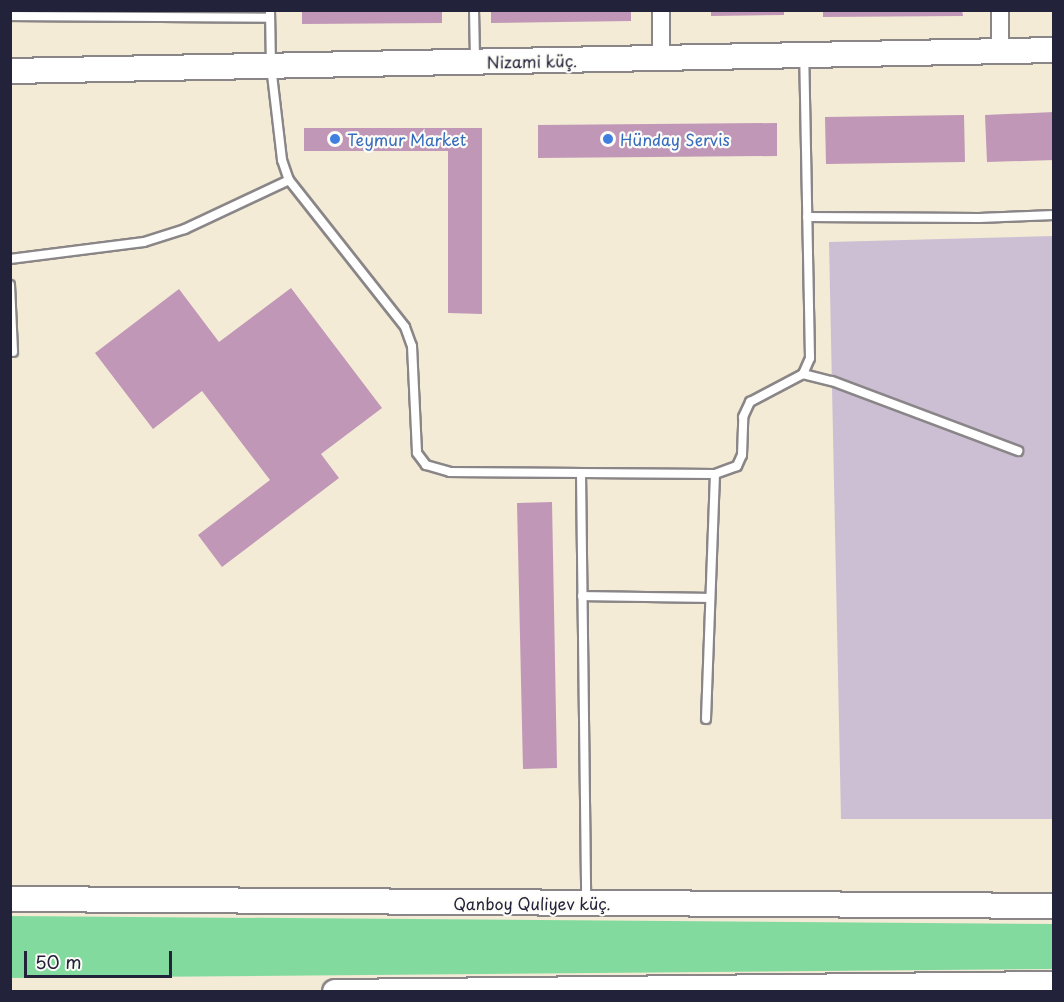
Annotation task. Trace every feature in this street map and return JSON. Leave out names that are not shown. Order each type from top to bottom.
[{"type":"street","points":[[661,10],[661,58]]},
{"type":"street","points":[[1000,10],[1000,51]]},
{"type":"street","name":"Nizami küç.","points":[[10,71],[1053,50]]},
{"type":"street","name":"Qanboy Quliyev küç.","points":[[10,899],[1053,906]]},
{"type":"street","points":[[335,992],[1025,988],[1053,984]]},
{"type":"lane","points":[[474,10],[476,62]]},
{"type":"lane","points":[[10,16],[270,14],[271,66],[282,160],[289,180],[405,327],[412,346],[417,453],[426,465],[450,472],[715,474],[737,466],[742,455],[743,417],[750,402],[803,374],[810,358],[804,55]]},
{"type":"lane","points":[[10,259],[144,242],[185,229],[289,180]]},
{"type":"lane","points":[[807,217],[979,218],[1053,215]]},
{"type":"lane","points":[[10,285],[13,352]]},
{"type":"lane","points":[[803,374],[832,381],[1018,451]]},
{"type":"lane","points":[[581,473],[586,903]]},
{"type":"lane","points":[[706,719],[715,474]]},
{"type":"lane","points":[[582,596],[710,598]]},
{"type":"shaded area","points":[[1053,236],[1053,819],[841,819],[829,242]]},
{"type":"green space","points":[[11,916],[1053,924],[1053,969],[11,978]]},
{"type":"building","points":[[302,10],[442,10],[442,23],[302,24]]},
{"type":"building","points":[[491,10],[631,10],[631,21],[491,23]]},
{"type":"building","points":[[711,10],[784,10],[784,15],[711,16]]},
{"type":"building","points":[[823,10],[962,10],[963,16],[823,17]]},
{"type":"building","points":[[1054,112],[1054,160],[987,162],[985,115]]},
{"type":"building","points":[[964,115],[965,162],[826,164],[825,117]]},
{"type":"building","points":[[777,123],[777,156],[538,158],[538,125]]},
{"type":"building","points":[[304,128],[482,128],[482,314],[448,313],[448,151],[304,151]]},
{"type":"building","points":[[291,288],[382,408],[321,454],[339,478],[222,567],[198,535],[270,480],[202,391],[153,429],[95,353],[179,289],[219,342]]},
{"type":"building","points":[[552,502],[557,768],[523,769],[517,503]]},
{"type":"place","name":"Teymur Market","points":[[335,139]]},
{"type":"place","name":"Hünday Servis","points":[[608,139]]}]
